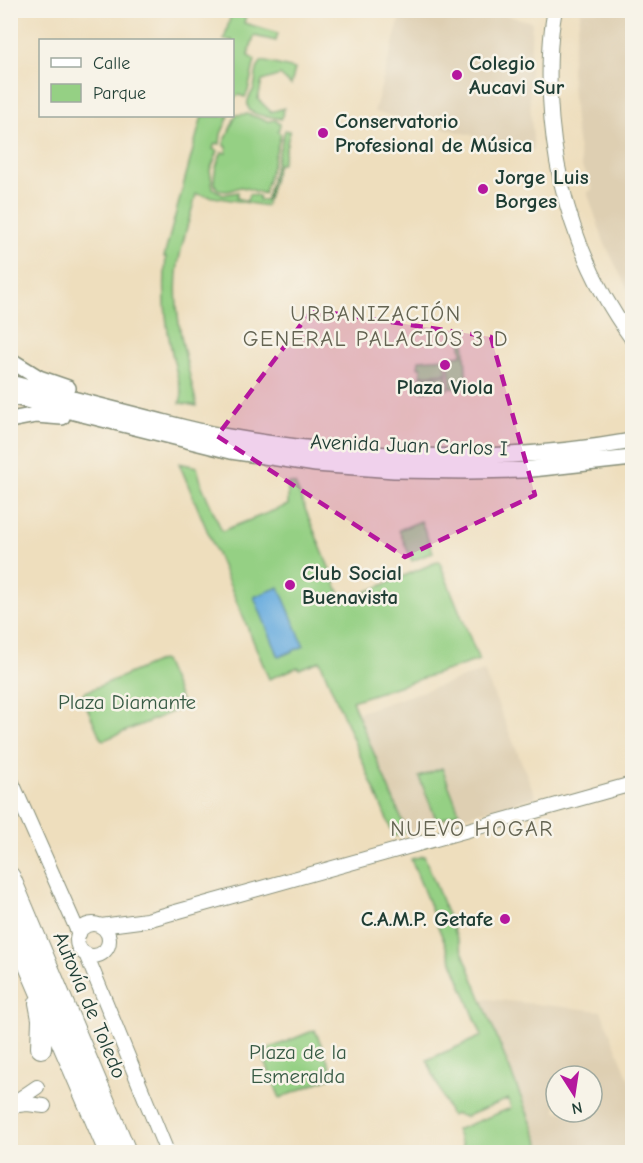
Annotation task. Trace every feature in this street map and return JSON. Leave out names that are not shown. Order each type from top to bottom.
[{"type":"highway","name":"Autovía de Toledo","points":[[10,877],[126,1152]]},
{"type":"highway","name":"Autovía de Toledo","points":[[10,922],[109,1152]]},
{"type":"highway","points":[[35,980],[42,1019],[41,1048]]},
{"type":"main road","points":[[14,361],[57,385],[194,423],[219,436]]},
{"type":"main road","name":"Avenida Juan Carlos I","points":[[10,383],[219,436],[318,449],[406,455],[525,454],[633,441]]},
{"type":"main road","name":"Avenida Juan Carlos I","points":[[10,396],[231,451],[316,464],[394,470],[523,470],[633,458]]},
{"type":"main road","points":[[14,420],[46,414],[69,418],[169,446],[219,454],[258,456]]},
{"type":"street","points":[[555,10],[549,74],[552,135],[557,166],[569,215],[583,255],[604,294],[633,339]]},
{"type":"street","points":[[10,778],[79,934],[79,946],[87,954],[167,1152]]},
{"type":"street","points":[[79,934],[82,929],[96,925],[141,921],[633,784]]},
{"type":"street","points":[[60,892],[78,916],[108,934],[99,988]]},
{"type":"street","points":[[87,954],[92,955],[106,947],[141,921]]},
{"type":"street","points":[[10,1106],[37,1087]]},
{"type":"street","points":[[10,1106],[19,1104],[44,1106]]},
{"type":"highlighted area","points":[[312,310],[491,337],[535,495],[405,557],[217,436]]},
{"type":"shaded area","name":"Colegio Aucavi Sur","points":[[402,11],[490,11],[532,22],[529,90],[534,150],[374,112]]},
{"type":"shaded area","points":[[581,11],[632,11],[632,298],[604,242],[587,192],[592,190],[581,163],[576,134],[571,70]]},
{"type":"shaded area","points":[[484,671],[536,797],[407,832],[357,713]]},
{"type":"shaded area","points":[[480,998],[601,1011],[632,1086],[632,1152],[543,1152]]},
{"type":"green space","points":[[232,11],[247,11],[244,23],[278,33],[276,41],[254,36],[248,56],[255,60],[245,97],[239,95],[234,98],[234,39],[224,39]]},
{"type":"green space","points":[[262,61],[295,69],[291,85],[280,75],[262,81],[258,99],[271,112],[284,108],[281,119],[259,115],[250,110],[248,106],[259,64]]},
{"type":"green space","points":[[247,114],[268,121],[275,120],[280,124],[278,132],[281,134],[264,194],[241,187],[229,191],[220,190],[214,182],[222,152],[226,153],[227,147],[224,143],[236,115]]},
{"type":"green space","points":[[202,117],[229,117],[221,134],[220,144],[215,143],[213,149],[218,151],[210,170],[213,188],[223,195],[238,192],[237,198],[247,201],[249,194],[259,196],[259,200],[266,200],[285,130],[290,131],[282,164],[278,164],[266,206],[196,194],[184,238],[176,282],[181,336],[197,406],[180,403],[182,394],[173,359],[165,310],[166,257],[164,257]]},
{"type":"green space","points":[[457,332],[464,336],[467,388],[451,388],[448,357],[462,355],[460,337],[457,336]]},
{"type":"green space","points":[[445,358],[447,373],[421,375],[421,367],[418,367],[419,360]]},
{"type":"green space","points":[[447,375],[448,389],[421,391],[420,377]]},
{"type":"green space","name":"Club Social Buenavista","points":[[179,463],[197,467],[202,486],[222,531],[288,505],[288,483],[295,484],[343,602],[439,561],[479,660],[352,701],[407,832],[394,836],[320,661],[269,679]]},
{"type":"green space","points":[[421,521],[433,552],[412,561],[399,530]]},
{"type":"green space","name":"Plaza Diamante","points":[[161,660],[164,661],[183,705],[182,708],[104,740],[101,739],[82,696],[83,693]]},
{"type":"green space","points":[[442,768],[459,812],[437,821],[419,777]]},
{"type":"green space","points":[[424,856],[543,1152],[465,1152],[456,1130],[511,1108],[508,1099],[465,1117],[456,1114],[451,1116],[427,1060],[482,1036],[411,859]]},
{"type":"green space","name":"Plaza de la Esmeralda","points":[[315,1030],[334,1076],[280,1098],[261,1052]]},
{"type":"water","points":[[279,587],[304,646],[279,657],[254,597]]},
{"type":"place","name":"Colegio Aucavi Sur","points":[[457,75]]},
{"type":"place","name":"Conservatorio Profesional de Música","points":[[323,133]]},
{"type":"place","name":"Jorge Luis Borges","points":[[483,189]]},
{"type":"place","name":"Plaza Viola","points":[[445,365]]},
{"type":"place","name":"Club Social Buenavista","points":[[290,585]]},
{"type":"place","name":"C.A.M.P. Getafe","points":[[505,919]]},
{"type":"district","name":"URBANIZACIÓN GENERAL PALACIOS 3 D","points":[[376,326]]},
{"type":"district","name":"NUEVO HOGAR","points":[[472,829]]}]
